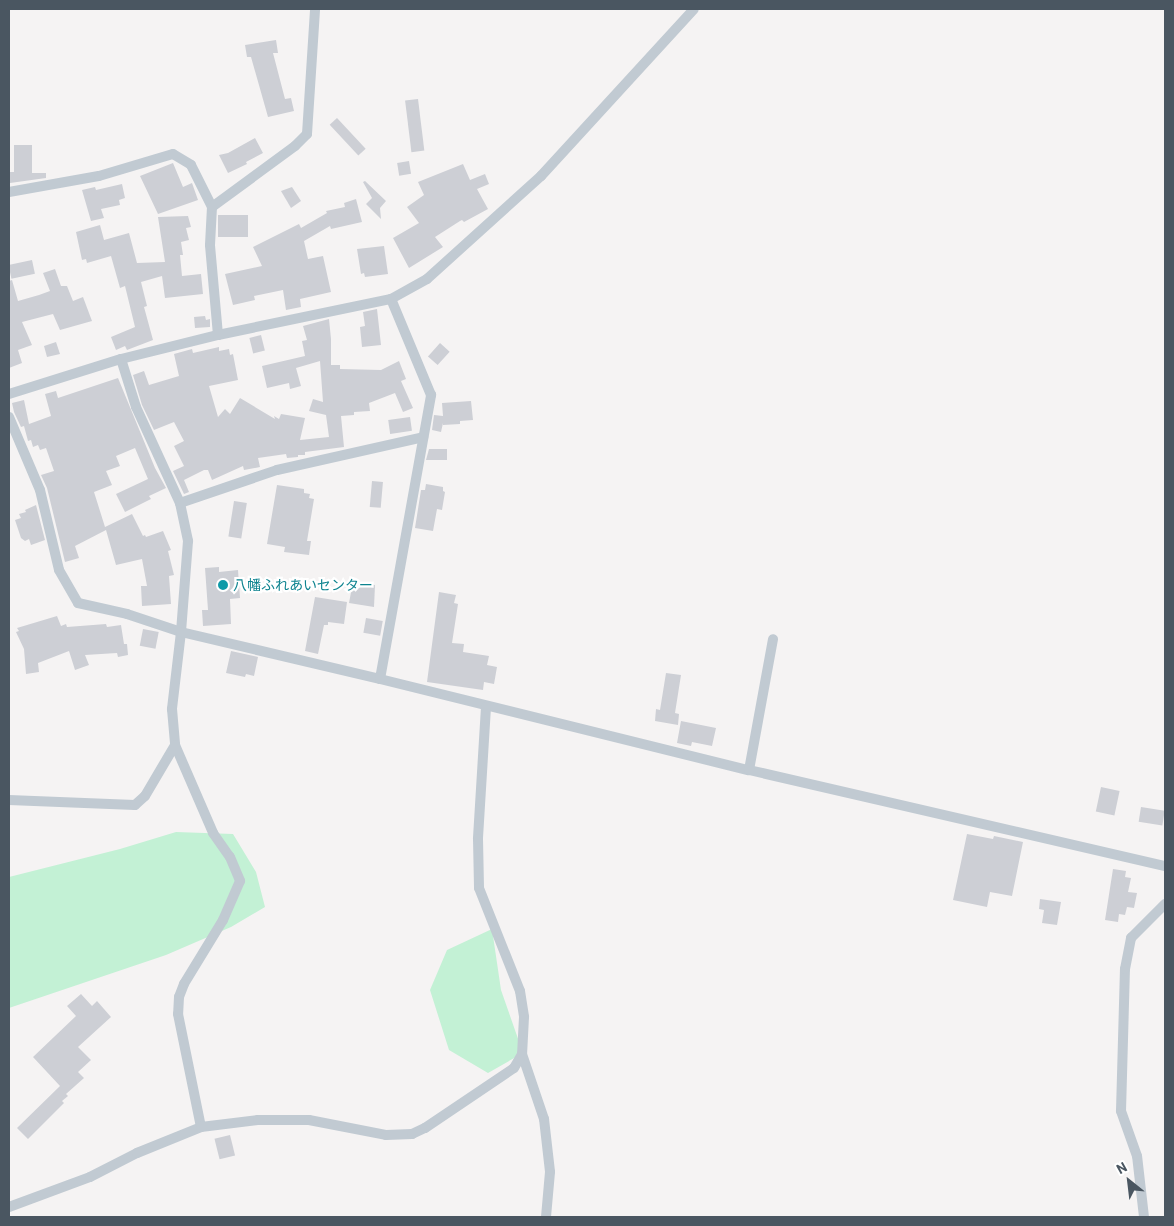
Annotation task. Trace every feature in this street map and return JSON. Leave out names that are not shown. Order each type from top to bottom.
[{"type":"street","points":[[212,207],[295,146],[307,134],[315,9]]},
{"type":"street","points":[[9,394],[121,359],[391,299],[427,279],[541,176],[694,9]]},
{"type":"street","points":[[9,192],[100,176],[173,154],[192,165],[212,207],[210,245],[218,336]]},
{"type":"street","points":[[380,679],[431,394],[391,299]]},
{"type":"street","points":[[121,359],[136,407],[180,503],[188,541],[181,632],[172,709],[175,744],[214,833],[230,857],[240,881],[223,920],[184,984],[179,998],[178,1014],[201,1127]]},
{"type":"street","points":[[9,417],[40,490],[59,570],[78,603],[126,614],[181,632],[380,679],[486,707],[1165,866]]},
{"type":"street","points":[[180,503],[277,470],[423,437]]},
{"type":"street","points":[[749,770],[773,639]]},
{"type":"street","points":[[486,707],[478,839],[478,888],[520,991],[524,1017],[522,1054],[544,1119],[550,1172],[546,1217]]},
{"type":"street","points":[[9,800],[135,805],[145,796],[175,744]]},
{"type":"street","points":[[1144,1217],[1137,1156],[1121,1111],[1125,969],[1132,938],[1165,904]]},
{"type":"street","points":[[9,1207],[90,1177],[137,1153],[201,1127],[258,1120],[309,1120],[386,1135],[412,1134],[425,1128],[514,1068],[522,1054]]},
{"type":"green space","points":[[176,832],[233,834],[256,872],[265,907],[231,927],[166,955],[9,1008],[9,877],[120,849]]},
{"type":"green space","points":[[492,929],[501,990],[523,1053],[488,1073],[449,1050],[430,990],[447,950]]},
{"type":"building","points":[[276,40],[278,53],[273,53],[285,99],[291,98],[294,111],[268,117],[251,57],[247,57],[245,45]]},
{"type":"building","points":[[418,99],[424,151],[411,152],[405,101]]},
{"type":"building","points":[[337,118],[366,149],[358,156],[330,125]]},
{"type":"building","points":[[255,138],[263,153],[246,162],[247,164],[228,173],[219,155],[228,153]]},
{"type":"building","points":[[14,145],[32,145],[32,173],[46,173],[46,178],[10,183],[10,172],[14,172]]},
{"type":"building","points":[[409,161],[411,174],[399,176],[397,163]]},
{"type":"building","points":[[173,163],[183,187],[192,183],[198,200],[158,214],[140,176]]},
{"type":"building","points":[[463,164],[470,180],[485,174],[489,184],[477,189],[488,209],[464,222],[460,221],[435,237],[443,247],[409,268],[393,238],[419,223],[407,207],[424,195],[418,182]]},
{"type":"building","points":[[365,181],[386,201],[380,208],[381,219],[366,204],[372,198],[363,182]]},
{"type":"building","points":[[122,184],[125,198],[119,200],[120,205],[101,209],[104,218],[91,221],[82,190],[95,187],[96,190]]},
{"type":"building","points":[[292,187],[301,201],[291,208],[281,191]]},
{"type":"building","points":[[356,199],[362,222],[331,229],[330,226],[304,241],[308,259],[323,256],[331,292],[300,299],[301,307],[286,310],[283,290],[254,296],[255,300],[233,305],[225,274],[262,266],[253,247],[299,224],[301,228],[327,213],[326,211],[345,207],[344,203]]},
{"type":"building","points":[[218,215],[248,215],[248,237],[218,237]]},
{"type":"building","points":[[188,216],[191,227],[186,228],[189,240],[181,242],[183,255],[180,255],[182,276],[201,274],[203,294],[165,298],[162,276],[141,282],[147,306],[144,307],[153,340],[127,350],[125,346],[116,350],[111,337],[135,327],[125,286],[120,288],[111,256],[87,263],[86,259],[82,260],[76,232],[100,225],[104,240],[129,233],[137,263],[165,262],[158,217]]},
{"type":"building","points":[[384,246],[388,274],[365,277],[364,273],[361,274],[357,249]]},
{"type":"building","points":[[32,260],[35,274],[11,279],[9,265]]},
{"type":"building","points":[[55,269],[61,286],[67,286],[73,301],[83,297],[92,321],[60,330],[53,314],[22,322],[32,345],[18,350],[22,363],[9,368],[9,281],[12,280],[18,301],[50,291],[43,273]]},
{"type":"building","points":[[377,309],[381,345],[362,347],[360,327],[365,326],[363,312]]},
{"type":"building","points":[[205,316],[206,320],[210,319],[210,327],[195,328],[194,317]]},
{"type":"building","points":[[329,319],[331,365],[340,365],[340,369],[381,370],[399,361],[406,379],[401,381],[413,408],[403,412],[395,393],[369,403],[370,411],[354,412],[354,415],[341,416],[344,447],[305,452],[305,455],[298,455],[298,457],[287,458],[286,454],[258,458],[260,467],[244,470],[243,466],[212,480],[208,470],[204,470],[184,480],[189,492],[184,494],[173,471],[184,466],[174,446],[184,441],[174,422],[154,430],[142,405],[133,375],[144,371],[149,385],[179,376],[174,354],[192,349],[193,353],[219,347],[219,351],[229,349],[230,355],[233,354],[238,380],[209,386],[218,417],[225,409],[230,414],[240,398],[275,419],[274,416],[279,419],[281,414],[305,418],[300,440],[329,437],[326,415],[309,411],[313,399],[323,402],[320,361],[296,368],[301,386],[290,389],[289,383],[267,388],[262,366],[305,356],[302,341],[307,340],[303,326]]},
{"type":"building","points":[[261,335],[265,351],[253,353],[249,338]]},
{"type":"building","points":[[56,342],[60,354],[47,357],[44,346]]},
{"type":"building","points":[[440,343],[450,352],[438,365],[428,356]]},
{"type":"building","points":[[118,378],[155,468],[166,488],[149,496],[151,499],[125,512],[116,494],[148,479],[135,448],[116,456],[120,466],[106,471],[112,485],[94,492],[105,527],[132,514],[143,536],[145,535],[146,537],[163,531],[171,550],[168,551],[174,575],[169,576],[171,604],[142,606],[141,586],[147,586],[142,559],[116,565],[106,530],[75,546],[79,558],[65,562],[47,488],[41,475],[54,471],[46,448],[40,450],[38,445],[33,447],[31,440],[28,441],[24,426],[21,427],[14,412],[12,403],[24,400],[29,424],[51,416],[45,394],[56,391],[58,398]]},
{"type":"building","points":[[471,401],[473,420],[460,421],[460,424],[443,425],[443,423],[441,432],[432,430],[434,415],[443,416],[442,403]]},
{"type":"building","points":[[410,417],[412,431],[390,434],[388,420]]},
{"type":"building","points":[[429,449],[447,449],[447,460],[426,460]]},
{"type":"building","points":[[372,481],[383,482],[381,508],[370,507]]},
{"type":"building","points":[[426,484],[443,487],[445,492],[442,510],[437,509],[433,531],[415,528],[421,490],[425,490]]},
{"type":"building","points":[[277,485],[304,489],[304,493],[310,494],[309,498],[314,499],[307,541],[311,541],[309,555],[284,552],[285,547],[267,544]]},
{"type":"building","points":[[234,501],[247,503],[241,539],[228,537]]},
{"type":"building","points":[[36,505],[45,540],[31,545],[29,539],[25,541],[21,538],[15,520],[21,518],[19,514],[26,512],[25,510]]},
{"type":"building","name":"八幡ふれあいセンター","points":[[219,567],[219,572],[238,570],[240,598],[230,599],[231,624],[203,626],[202,610],[208,610],[205,568]]},
{"type":"building","points":[[353,582],[375,585],[374,607],[349,603]]},
{"type":"building","points":[[439,592],[456,595],[454,603],[458,604],[452,643],[464,644],[463,652],[489,656],[487,665],[497,667],[494,684],[484,682],[483,690],[427,682]]},
{"type":"building","points":[[315,597],[347,602],[344,624],[328,622],[328,625],[324,625],[318,654],[305,651]]},
{"type":"building","points":[[57,616],[61,626],[66,624],[67,627],[106,624],[107,627],[121,625],[124,644],[127,644],[128,655],[118,657],[117,653],[85,655],[89,665],[75,670],[69,651],[38,663],[39,672],[26,674],[24,649],[16,632],[19,631],[17,628]]},
{"type":"building","points":[[366,618],[383,621],[380,636],[363,633]]},
{"type":"building","points":[[143,629],[159,632],[155,649],[140,646]]},
{"type":"building","points":[[231,651],[258,657],[254,676],[246,674],[245,677],[226,673]]},
{"type":"building","points":[[666,673],[681,675],[675,713],[679,714],[678,725],[655,721],[656,709],[660,710]]},
{"type":"building","points":[[681,721],[716,728],[712,746],[692,742],[691,746],[677,743]]},
{"type":"building","points":[[1101,787],[1120,791],[1114,815],[1096,811]]},
{"type":"building","points":[[1141,807],[1165,811],[1162,826],[1139,822]]},
{"type":"building","points":[[967,834],[993,839],[994,836],[1023,842],[1012,896],[990,892],[987,907],[953,900]]},
{"type":"building","points":[[1113,869],[1126,871],[1125,877],[1131,878],[1128,892],[1137,893],[1134,908],[1127,907],[1125,915],[1119,914],[1118,922],[1105,920]]},
{"type":"building","points":[[1040,899],[1061,902],[1057,925],[1042,923],[1044,910],[1039,909]]},
{"type":"building","points":[[81,994],[92,1006],[97,1001],[111,1017],[78,1047],[91,1060],[78,1072],[84,1078],[66,1094],[68,1096],[62,1101],[64,1103],[28,1139],[17,1128],[60,1086],[33,1057],[76,1016],[67,1006]]},
{"type":"building","points":[[230,1135],[235,1155],[220,1159],[214,1139]]},
{"type":"place","name":"八幡ふれあいセンター","points":[[223,585]]}]
